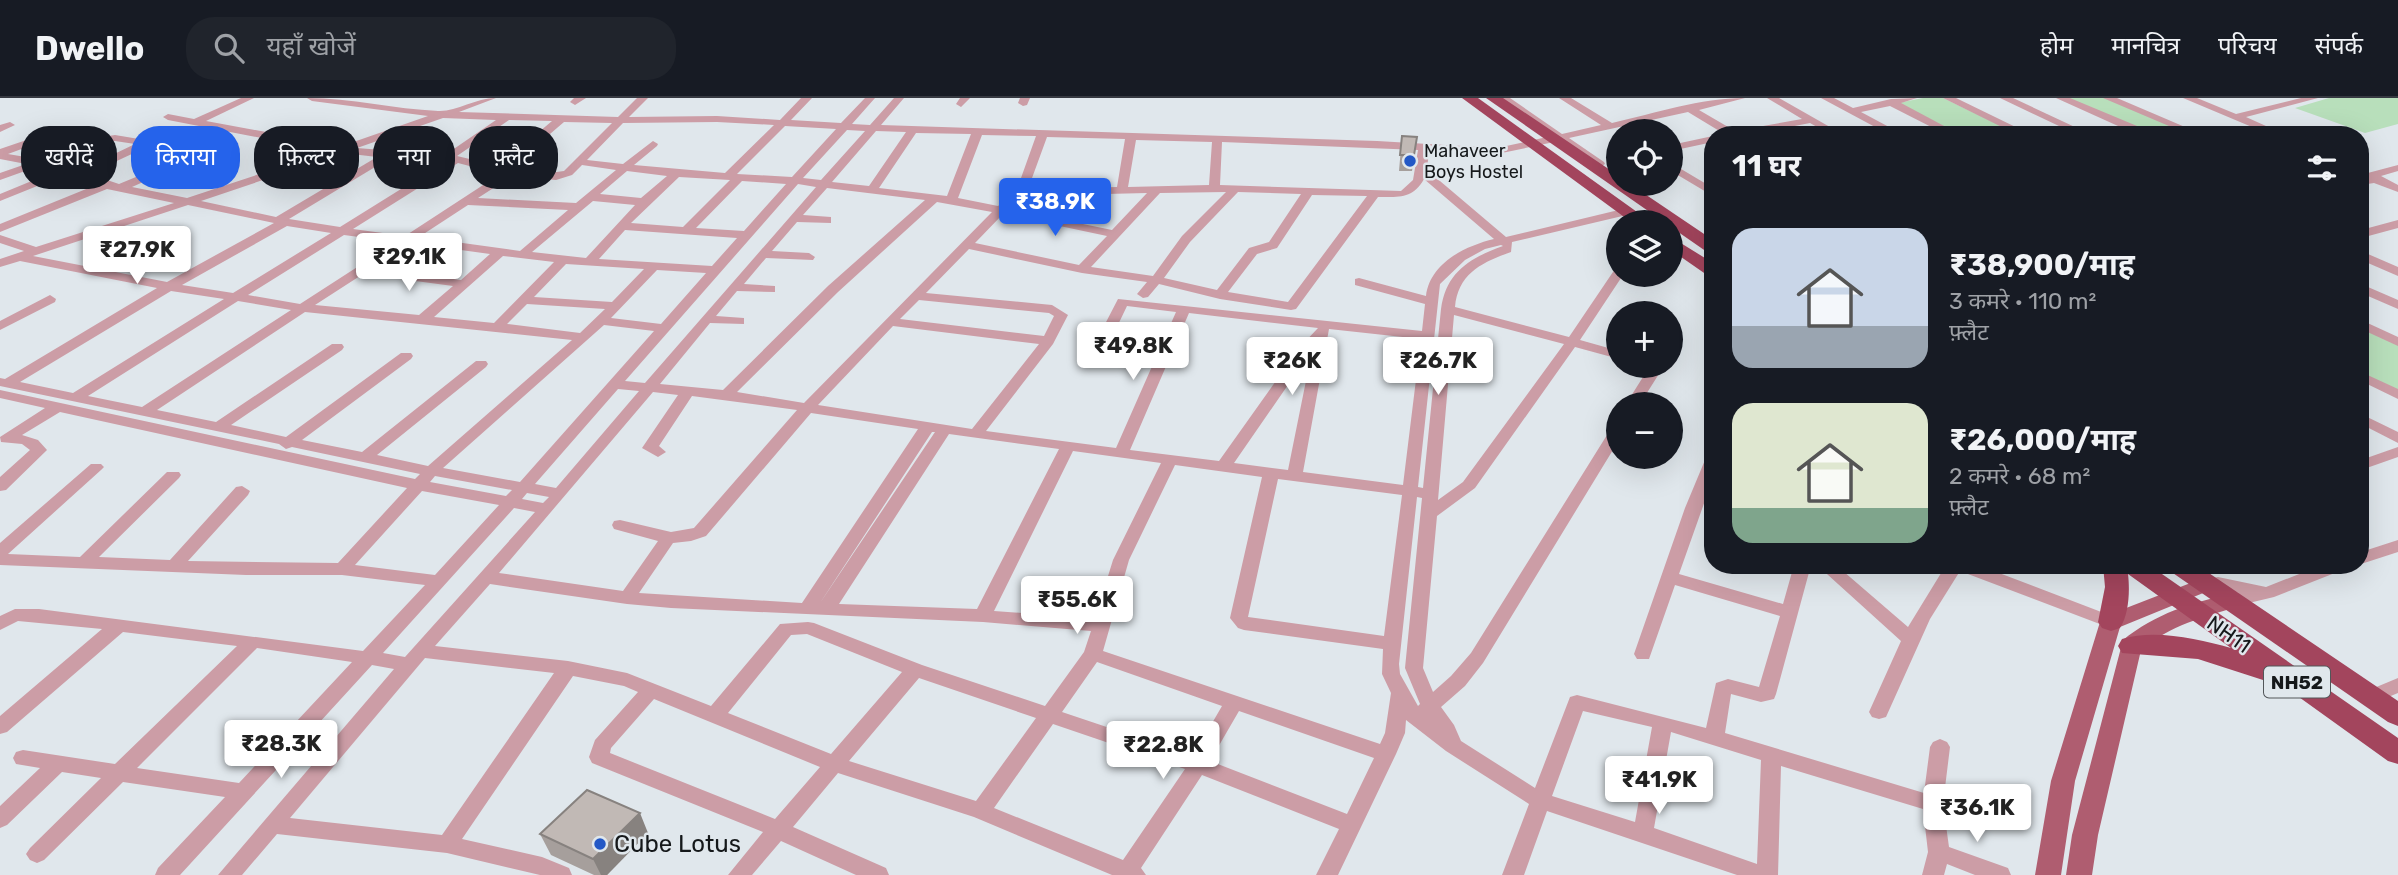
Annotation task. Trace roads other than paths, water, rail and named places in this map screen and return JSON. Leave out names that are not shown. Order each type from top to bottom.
[{"type":"highway","points":[[1469,98],[1618,210]]},
{"type":"highway","points":[[1493,98],[1704,235]]},
{"type":"highway","points":[[1683,250],[1704,265]]},
{"type":"highway","points":[[2111,622],[2117,587],[2116,574]]},
{"type":"highway","name":"NH52","points":[[2144,574],[2186,604]]},
{"type":"highway","name":"NH52","points":[[2195,574],[2218,587],[2398,715]]},
{"type":"highway","name":"NH11","points":[[2186,604],[2398,753]]},
{"type":"highway","points":[[2131,646],[2171,645],[2207,649],[2238,659],[2313,694]]},
{"type":"main road","points":[[2048,875],[2063,781],[2111,622],[2186,604],[2218,587]]},
{"type":"main road","points":[[2079,875],[2085,835],[2131,646],[2186,604],[2218,587]]},
{"type":"street","points":[[196,122],[248,98]]},
{"type":"street","points":[[312,98],[442,115],[623,120],[717,118],[844,127],[1497,150],[1606,125]]},
{"type":"street","points":[[359,142],[491,98]]},
{"type":"street","points":[[558,176],[568,173],[580,162],[643,98]]},
{"type":"street","points":[[686,231],[807,98]]},
{"type":"street","points":[[166,875],[524,489],[613,384],[870,98]]},
{"type":"street","points":[[229,875],[485,577],[560,494],[706,319],[900,98]]},
{"type":"street","points":[[1503,98],[1556,137],[1606,169]]},
{"type":"street","points":[[1564,98],[1606,124]]},
{"type":"street","points":[[1636,119],[1740,98]]},
{"type":"street","points":[[1772,98],[1822,126]]},
{"type":"street","points":[[1826,98],[1881,126]]},
{"type":"street","points":[[1852,111],[1912,98]]},
{"type":"street","points":[[1948,98],[2006,126]]},
{"type":"street","points":[[1984,114],[2014,102],[2038,98]]},
{"type":"street","points":[[2061,98],[2127,126]]},
{"type":"street","points":[[2108,98],[2178,126]]},
{"type":"street","points":[[2179,98],[2247,126]]},
{"type":"street","points":[[2188,98],[2258,126]]},
{"type":"street","points":[[2270,98],[2288,105]]},
{"type":"street","points":[[2235,117],[2313,98]]},
{"type":"street","points":[[1891,102],[1938,126]]},
{"type":"street","points":[[2014,102],[2067,126]]},
{"type":"street","points":[[1688,108],[1717,126]]},
{"type":"street","points":[[455,156],[508,116]]},
{"type":"street","points":[[168,117],[254,132]]},
{"type":"street","points":[[554,126],[562,118]]},
{"type":"street","points":[[1776,126],[1810,120]]},
{"type":"street","points":[[872,190],[913,129]]},
{"type":"street","points":[[951,200],[978,131]]},
{"type":"street","points":[[620,525],[669,537],[686,538],[701,532],[763,456],[809,407],[1001,209],[1021,192],[1043,133]]},
{"type":"street","points":[[1122,190],[1131,136]]},
{"type":"street","points":[[117,138],[147,143],[117,157]]},
{"type":"street","points":[[1214,188],[1217,139]]},
{"type":"street","points":[[1683,146],[1704,141]]},
{"type":"street","points":[[1695,143],[1704,149]]},
{"type":"street","points":[[523,254],[653,144]]},
{"type":"street","points":[[1021,192],[1236,188],[1406,193],[1423,172],[1424,146]]},
{"type":"street","points":[[0,155],[21,147]]},
{"type":"street","points":[[0,155],[21,158]]},
{"type":"street","points":[[580,162],[676,174],[797,181],[951,200],[1115,234]]},
{"type":"street","points":[[3,387],[373,164]]},
{"type":"street","points":[[0,177],[21,168]]},
{"type":"street","points":[[2369,179],[2398,168]]},
{"type":"street","points":[[1423,172],[1507,244]]},
{"type":"street","points":[[2369,173],[2398,186]]},
{"type":"street","points":[[590,261],[643,202],[676,174]]},
{"type":"street","points":[[1683,174],[1704,187]]},
{"type":"street","points":[[0,263],[254,178]]},
{"type":"street","points":[[123,187],[131,183]]},
{"type":"street","points":[[117,186],[282,221],[342,230],[563,260],[717,270]]},
{"type":"street","points":[[1143,294],[1156,281],[1186,239],[1236,188]]},
{"type":"street","points":[[0,198],[22,189]]},
{"type":"street","points":[[0,228],[96,189]]},
{"type":"street","points":[[74,398],[405,189]]},
{"type":"street","points":[[127,422],[481,189]]},
{"type":"street","points":[[1082,270],[1157,189]]},
{"type":"street","points":[[1220,295],[1253,251],[1273,245],[1309,190]]},
{"type":"street","points":[[966,245],[1082,270],[1156,281],[1283,307],[1291,306],[1375,193]]},
{"type":"street","points":[[1647,196],[1704,235]]},
{"type":"street","points":[[591,197],[643,202]]},
{"type":"street","points":[[726,395],[833,289],[934,198]]},
{"type":"street","points":[[464,201],[578,207]]},
{"type":"street","points":[[796,218],[827,220]]},
{"type":"street","points":[[1606,225],[1507,244],[1480,246],[1451,263],[1441,272],[1434,284],[1392,643],[1391,674],[1400,693],[1423,713],[1453,746],[1540,802],[1643,833],[1765,875],[1771,756]]},
{"type":"street","points":[[2369,232],[2398,225]]},
{"type":"street","points":[[620,226],[748,235]]},
{"type":"street","points":[[0,239],[35,251]]},
{"type":"street","points":[[1423,713],[1414,668],[1448,309],[1455,280],[1464,268],[1507,244]]},
{"type":"street","points":[[422,320],[500,252]]},
{"type":"street","points":[[763,254],[809,257]]},
{"type":"street","points":[[18,257],[302,308],[583,337]]},
{"type":"street","points":[[2369,259],[2398,272]]},
{"type":"street","points":[[497,327],[563,260]]},
{"type":"street","points":[[342,569],[431,471],[601,321],[653,267]]},
{"type":"street","points":[[358,270],[465,284]]},
{"type":"street","points":[[1359,282],[1432,302]]},
{"type":"street","points":[[734,287],[770,289]]},
{"type":"street","points":[[1430,513],[1469,485],[1609,287]]},
{"type":"street","points":[[2369,292],[2398,306]]},
{"type":"street","points":[[917,296],[1052,309],[1059,312],[1061,320],[1048,341],[976,434]]},
{"type":"street","points":[[0,326],[50,299]]},
{"type":"street","points":[[524,300],[613,306]]},
{"type":"street","points":[[1111,326],[1123,302],[1323,329],[1428,336]]},
{"type":"street","points":[[1121,453],[1184,309]]},
{"type":"street","points":[[1448,309],[1606,351]]},
{"type":"street","points":[[706,319],[739,321]]},
{"type":"street","points":[[601,321],[664,328]]},
{"type":"street","points":[[890,322],[1048,341]]},
{"type":"street","points":[[1223,467],[1304,350],[1323,329]]},
{"type":"street","points":[[1295,476],[1323,329]]},
{"type":"street","points":[[2369,330],[2398,342]]},
{"type":"street","points":[[219,427],[337,347]]},
{"type":"street","points":[[274,453],[405,356]]},
{"type":"street","points":[[365,457],[481,365]]},
{"type":"street","points":[[2369,380],[2398,395]]},
{"type":"street","points":[[613,384],[726,395],[976,434],[1432,494]]},
{"type":"street","points":[[3,387],[144,411],[431,471],[560,494]]},
{"type":"street","points":[[3,387],[57,408],[418,485],[547,509]]},
{"type":"street","points":[[658,452],[650,448],[688,391]]},
{"type":"street","points":[[3,439],[57,408]]},
{"type":"street","points":[[2369,422],[2398,438]]},
{"type":"street","points":[[817,608],[902,464],[928,426]]},
{"type":"street","points":[[817,608],[945,429]]},
{"type":"street","points":[[0,486],[39,450],[34,443],[21,439],[3,439]]},
{"type":"street","points":[[983,616],[1068,446]]},
{"type":"street","points":[[1423,713],[1458,681],[1477,658],[1606,448]]},
{"type":"street","points":[[2369,461],[2398,452]]},
{"type":"street","points":[[980,811],[1093,654],[1121,559],[1170,460]]},
{"type":"street","points":[[902,464],[920,467]]},
{"type":"street","points":[[0,552],[96,467]]},
{"type":"street","points":[[1270,473],[1239,618],[1244,624],[1392,643]]},
{"type":"street","points":[[82,563],[173,475]]},
{"type":"street","points":[[1643,654],[1704,482]]},
{"type":"street","points":[[174,566],[242,491]]},
{"type":"street","points":[[626,598],[669,537]]},
{"type":"street","points":[[2369,555],[2398,546]]},
{"type":"street","points":[[0,559],[342,569],[439,581]]},
{"type":"street","points":[[1714,738],[1723,688],[1728,686],[1761,695],[1767,694],[1800,574]]},
{"type":"street","points":[[1835,574],[1909,638]]},
{"type":"street","points":[[1879,712],[1909,638],[1933,595],[1948,574]]},
{"type":"street","points":[[1985,574],[2111,622]]},
{"type":"street","points":[[2218,587],[2268,593],[2299,574]]},
{"type":"street","points":[[485,577],[626,598],[698,605],[983,616],[1100,625]]},
{"type":"street","points":[[1671,578],[1788,612]]},
{"type":"street","points":[[2218,587],[2268,593]]},
{"type":"street","points":[[2218,587],[2390,689],[2398,705]]},
{"type":"street","points":[[0,624],[15,615],[39,615],[253,640],[367,658],[415,658],[568,668],[627,680],[834,764],[980,811],[1129,874],[1233,704]]},
{"type":"street","points":[[0,727],[119,625]]},
{"type":"street","points":[[716,714],[786,629],[796,626],[808,628],[915,670],[1198,765],[1350,824]]},
{"type":"street","points":[[37,854],[253,640]]},
{"type":"street","points":[[1093,654],[1386,754]]},
{"type":"street","points":[[447,844],[568,668]]},
{"type":"street","points":[[739,875],[915,670]]},
{"type":"street","points":[[652,689],[602,744],[599,757],[776,829],[878,875]]},
{"type":"street","points":[[1327,875],[1395,733],[1400,693]]},
{"type":"street","points":[[1513,875],[1577,702],[1663,722],[1933,804]]},
{"type":"street","points":[[1643,833],[1663,722]]},
{"type":"street","points":[[1933,875],[1939,852],[1933,804],[1940,747]]},
{"type":"street","points":[[23,758],[243,792]]},
{"type":"street","points":[[0,819],[59,763]]},
{"type":"street","points":[[273,825],[447,844],[542,866],[561,875]]},
{"type":"street","points":[[1939,852],[2000,875]]},
{"type":"place","name":"Mahaveer Boys Hostel","points":[[1410,161]]},
{"type":"place","name":"Cube Lotus","points":[[600,844]]}]
